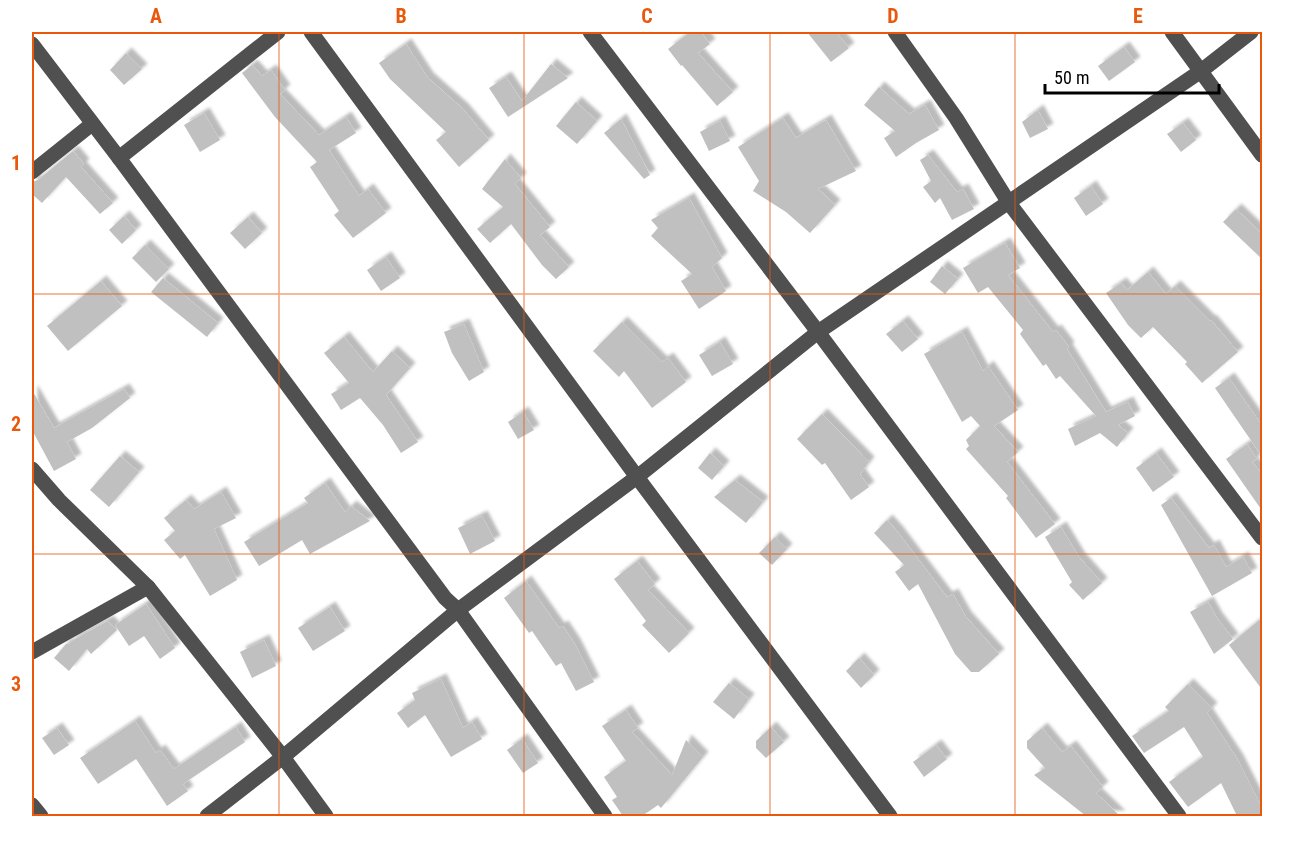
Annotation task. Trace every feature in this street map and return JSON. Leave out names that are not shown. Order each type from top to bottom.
[{"type":"street","points":[[119,158],[278,32]]},
{"type":"street","points":[[311,32],[637,477],[891,816]]},
{"type":"street","points":[[590,32],[818,332],[1179,816]]},
{"type":"street","points":[[895,32],[956,118],[1009,203],[1263,538]]},
{"type":"street","points":[[1173,32],[1263,155]]},
{"type":"street","points":[[207,816],[283,758],[458,610],[637,477],[818,332],[1201,71],[1251,32]]},
{"type":"street","points":[[32,44],[446,598],[458,610],[605,816]]},
{"type":"street","points":[[32,172],[92,124]]},
{"type":"street","points":[[32,469],[59,500],[148,587],[326,816]]},
{"type":"street","points":[[32,652],[148,587]]},
{"type":"street","points":[[32,805],[41,816]]},
{"type":"building","points":[[690,32],[701,32],[710,44],[698,53],[733,92],[717,106],[668,49]]},
{"type":"building","points":[[807,32],[836,32],[849,48],[831,62]]},
{"type":"building","points":[[406,44],[428,78],[463,109],[489,140],[459,167],[436,140],[446,132],[390,79],[379,63]]},
{"type":"building","points":[[1124,47],[1135,62],[1109,81],[1098,66]]},
{"type":"building","points":[[126,53],[142,69],[124,85],[110,70]]},
{"type":"building","points":[[551,64],[568,78],[508,117],[489,88],[506,77],[522,101]]},
{"type":"building","points":[[252,65],[262,76],[271,70],[285,90],[280,94],[319,135],[346,117],[356,133],[329,150],[359,196],[368,189],[386,213],[353,238],[334,215],[339,211],[310,167],[317,162],[275,117],[242,73]]},
{"type":"building","points":[[879,87],[909,114],[925,105],[939,130],[896,157],[884,138],[895,131],[864,105]]},
{"type":"building","points":[[576,102],[597,121],[577,144],[556,126]]},
{"type":"building","points":[[1038,110],[1048,129],[1030,138],[1022,122]]},
{"type":"building","points":[[204,113],[220,140],[200,152],[184,125]]},
{"type":"building","points":[[783,118],[796,138],[826,120],[856,171],[818,189],[835,205],[810,233],[786,212],[753,191],[759,181],[738,147]]},
{"type":"building","points":[[621,119],[650,175],[644,179],[604,133]]},
{"type":"building","points":[[720,121],[730,141],[709,151],[700,132]]},
{"type":"building","points":[[1183,123],[1196,140],[1181,152],[1167,134]]},
{"type":"building","points":[[73,151],[84,164],[81,167],[113,203],[100,214],[66,177],[42,203],[32,194],[32,182],[38,180]]},
{"type":"building","points":[[928,155],[957,192],[963,189],[974,209],[952,220],[940,198],[935,203],[923,187],[931,181],[920,160]]},
{"type":"building","points":[[505,159],[521,178],[515,184],[550,227],[540,235],[569,267],[556,279],[542,265],[511,224],[490,243],[477,229],[503,207],[482,189]]},
{"type":"building","points":[[1091,186],[1103,204],[1086,216],[1074,198]]},
{"type":"building","points":[[689,198],[722,258],[712,267],[726,291],[699,309],[681,281],[692,274],[651,236],[658,228],[651,220]]},
{"type":"building","points":[[1236,209],[1263,235],[1263,260],[1223,222]]},
{"type":"building","points":[[124,216],[136,230],[122,244],[109,230]]},
{"type":"building","points":[[248,217],[262,233],[245,249],[230,233]]},
{"type":"building","points":[[1005,243],[1020,268],[1008,275],[1053,332],[1056,330],[1069,347],[1067,349],[1106,412],[1128,402],[1135,416],[1118,425],[1128,433],[1117,447],[1100,433],[1075,446],[1068,429],[1096,416],[1060,376],[1056,379],[1046,364],[1043,366],[1020,334],[1023,330],[988,287],[978,293],[963,268]]},
{"type":"building","points":[[145,245],[169,269],[156,282],[132,258]]},
{"type":"building","points":[[386,257],[400,278],[381,291],[367,270]]},
{"type":"building","points":[[942,266],[958,279],[945,294],[930,282]]},
{"type":"building","points":[[1148,272],[1166,294],[1175,286],[1211,320],[1238,352],[1202,383],[1185,364],[1187,362],[1153,327],[1141,338],[1128,325],[1106,293],[1121,283],[1127,290]]},
{"type":"building","points":[[163,278],[218,323],[207,337],[151,292]]},
{"type":"building","points":[[101,281],[122,306],[68,351],[47,326]]},
{"type":"building","points":[[903,321],[918,339],[902,352],[886,334]]},
{"type":"building","points":[[622,322],[662,362],[668,358],[686,382],[652,408],[624,371],[619,377],[593,351]]},
{"type":"building","points":[[464,324],[484,372],[469,381],[452,353],[444,332]]},
{"type":"building","points":[[962,332],[983,371],[988,366],[1018,410],[994,426],[1018,452],[1007,462],[1055,524],[1036,538],[1006,498],[1008,496],[966,449],[969,446],[966,440],[980,426],[971,416],[962,422],[924,354]]},
{"type":"building","points":[[344,337],[373,372],[392,351],[410,368],[386,395],[418,442],[401,453],[383,425],[360,398],[341,410],[331,394],[349,383],[324,353]]},
{"type":"building","points":[[720,342],[733,364],[712,376],[699,355]]},
{"type":"building","points":[[1229,378],[1263,427],[1263,458],[1215,388]]},
{"type":"building","points":[[124,389],[130,398],[92,428],[67,442],[76,459],[54,471],[32,430],[32,390],[54,428]]},
{"type":"building","points":[[523,412],[534,430],[518,439],[508,422]]},
{"type":"building","points":[[822,414],[869,462],[860,474],[869,487],[851,500],[825,463],[822,465],[797,439]]},
{"type":"building","points":[[1247,444],[1257,459],[1252,462],[1263,475],[1263,512],[1226,459]]},
{"type":"building","points":[[710,453],[724,466],[712,480],[698,468]]},
{"type":"building","points":[[1156,453],[1174,477],[1153,492],[1136,468]]},
{"type":"building","points":[[120,456],[139,472],[109,507],[90,490]]},
{"type":"building","points":[[735,480],[763,502],[746,523],[714,497]]},
{"type":"building","points":[[325,483],[345,512],[351,506],[370,521],[310,554],[302,540],[259,566],[244,542],[308,503],[304,498]]},
{"type":"building","points":[[221,492],[236,518],[214,529],[237,580],[210,596],[185,555],[180,559],[164,540],[175,531],[164,518],[186,500],[194,509]]},
{"type":"building","points":[[1171,498],[1209,548],[1214,545],[1226,567],[1243,557],[1252,573],[1212,596],[1161,505]]},
{"type":"building","points":[[482,516],[495,541],[470,554],[458,528]]},
{"type":"building","points":[[887,520],[947,597],[953,594],[966,617],[999,654],[979,672],[971,672],[955,654],[918,584],[909,591],[895,572],[904,565],[874,533]]},
{"type":"building","points":[[1061,527],[1079,557],[1102,583],[1083,600],[1069,585],[1072,582],[1045,537]]},
{"type":"building","points":[[775,537],[787,549],[772,565],[759,553]]},
{"type":"building","points":[[637,561],[655,584],[648,590],[689,633],[669,653],[642,625],[646,621],[614,579]]},
{"type":"building","points":[[526,581],[559,628],[563,626],[594,682],[576,691],[561,663],[556,666],[532,631],[529,633],[504,598]]},
{"type":"building","points":[[1208,602],[1233,639],[1214,654],[1190,612]]},
{"type":"building","points":[[146,604],[175,648],[160,659],[144,636],[129,646],[115,625]]},
{"type":"building","points":[[330,607],[345,631],[313,651],[298,628]]},
{"type":"building","points":[[1263,617],[1263,691],[1229,645]]},
{"type":"building","points":[[108,621],[117,630],[91,654],[87,649],[69,671],[54,658],[66,644]]},
{"type":"building","points":[[264,640],[276,666],[252,678],[240,652]]},
{"type":"building","points":[[859,658],[874,675],[861,688],[846,671]]},
{"type":"building","points":[[441,679],[463,728],[472,722],[482,739],[451,757],[425,715],[408,728],[397,713],[415,700],[412,693]]},
{"type":"building","points":[[729,683],[749,699],[734,719],[713,702]]},
{"type":"building","points":[[1188,684],[1212,708],[1207,713],[1238,760],[1263,810],[1263,816],[1237,816],[1221,783],[1188,807],[1169,782],[1203,757],[1184,727],[1144,753],[1132,736],[1169,711],[1165,707]]},
{"type":"building","points":[[626,710],[638,728],[632,732],[672,775],[686,740],[703,757],[661,808],[658,805],[642,816],[623,816],[612,800],[617,797],[604,777],[626,761],[602,726]]},
{"type":"building","points":[[135,721],[156,753],[160,750],[174,769],[236,727],[245,742],[183,784],[188,791],[167,806],[136,759],[98,784],[80,758]]},
{"type":"building","points":[[771,727],[784,742],[766,758],[756,748],[756,741]]},
{"type":"building","points":[[57,728],[69,745],[54,755],[42,738]]},
{"type":"building","points":[[1042,728],[1062,752],[1071,746],[1103,787],[1096,793],[1120,816],[1086,816],[1034,775],[1045,768],[1027,748],[1027,741]]},
{"type":"building","points":[[522,739],[538,763],[523,773],[507,750]]},
{"type":"building","points":[[936,745],[947,759],[924,777],[913,762]]}]
